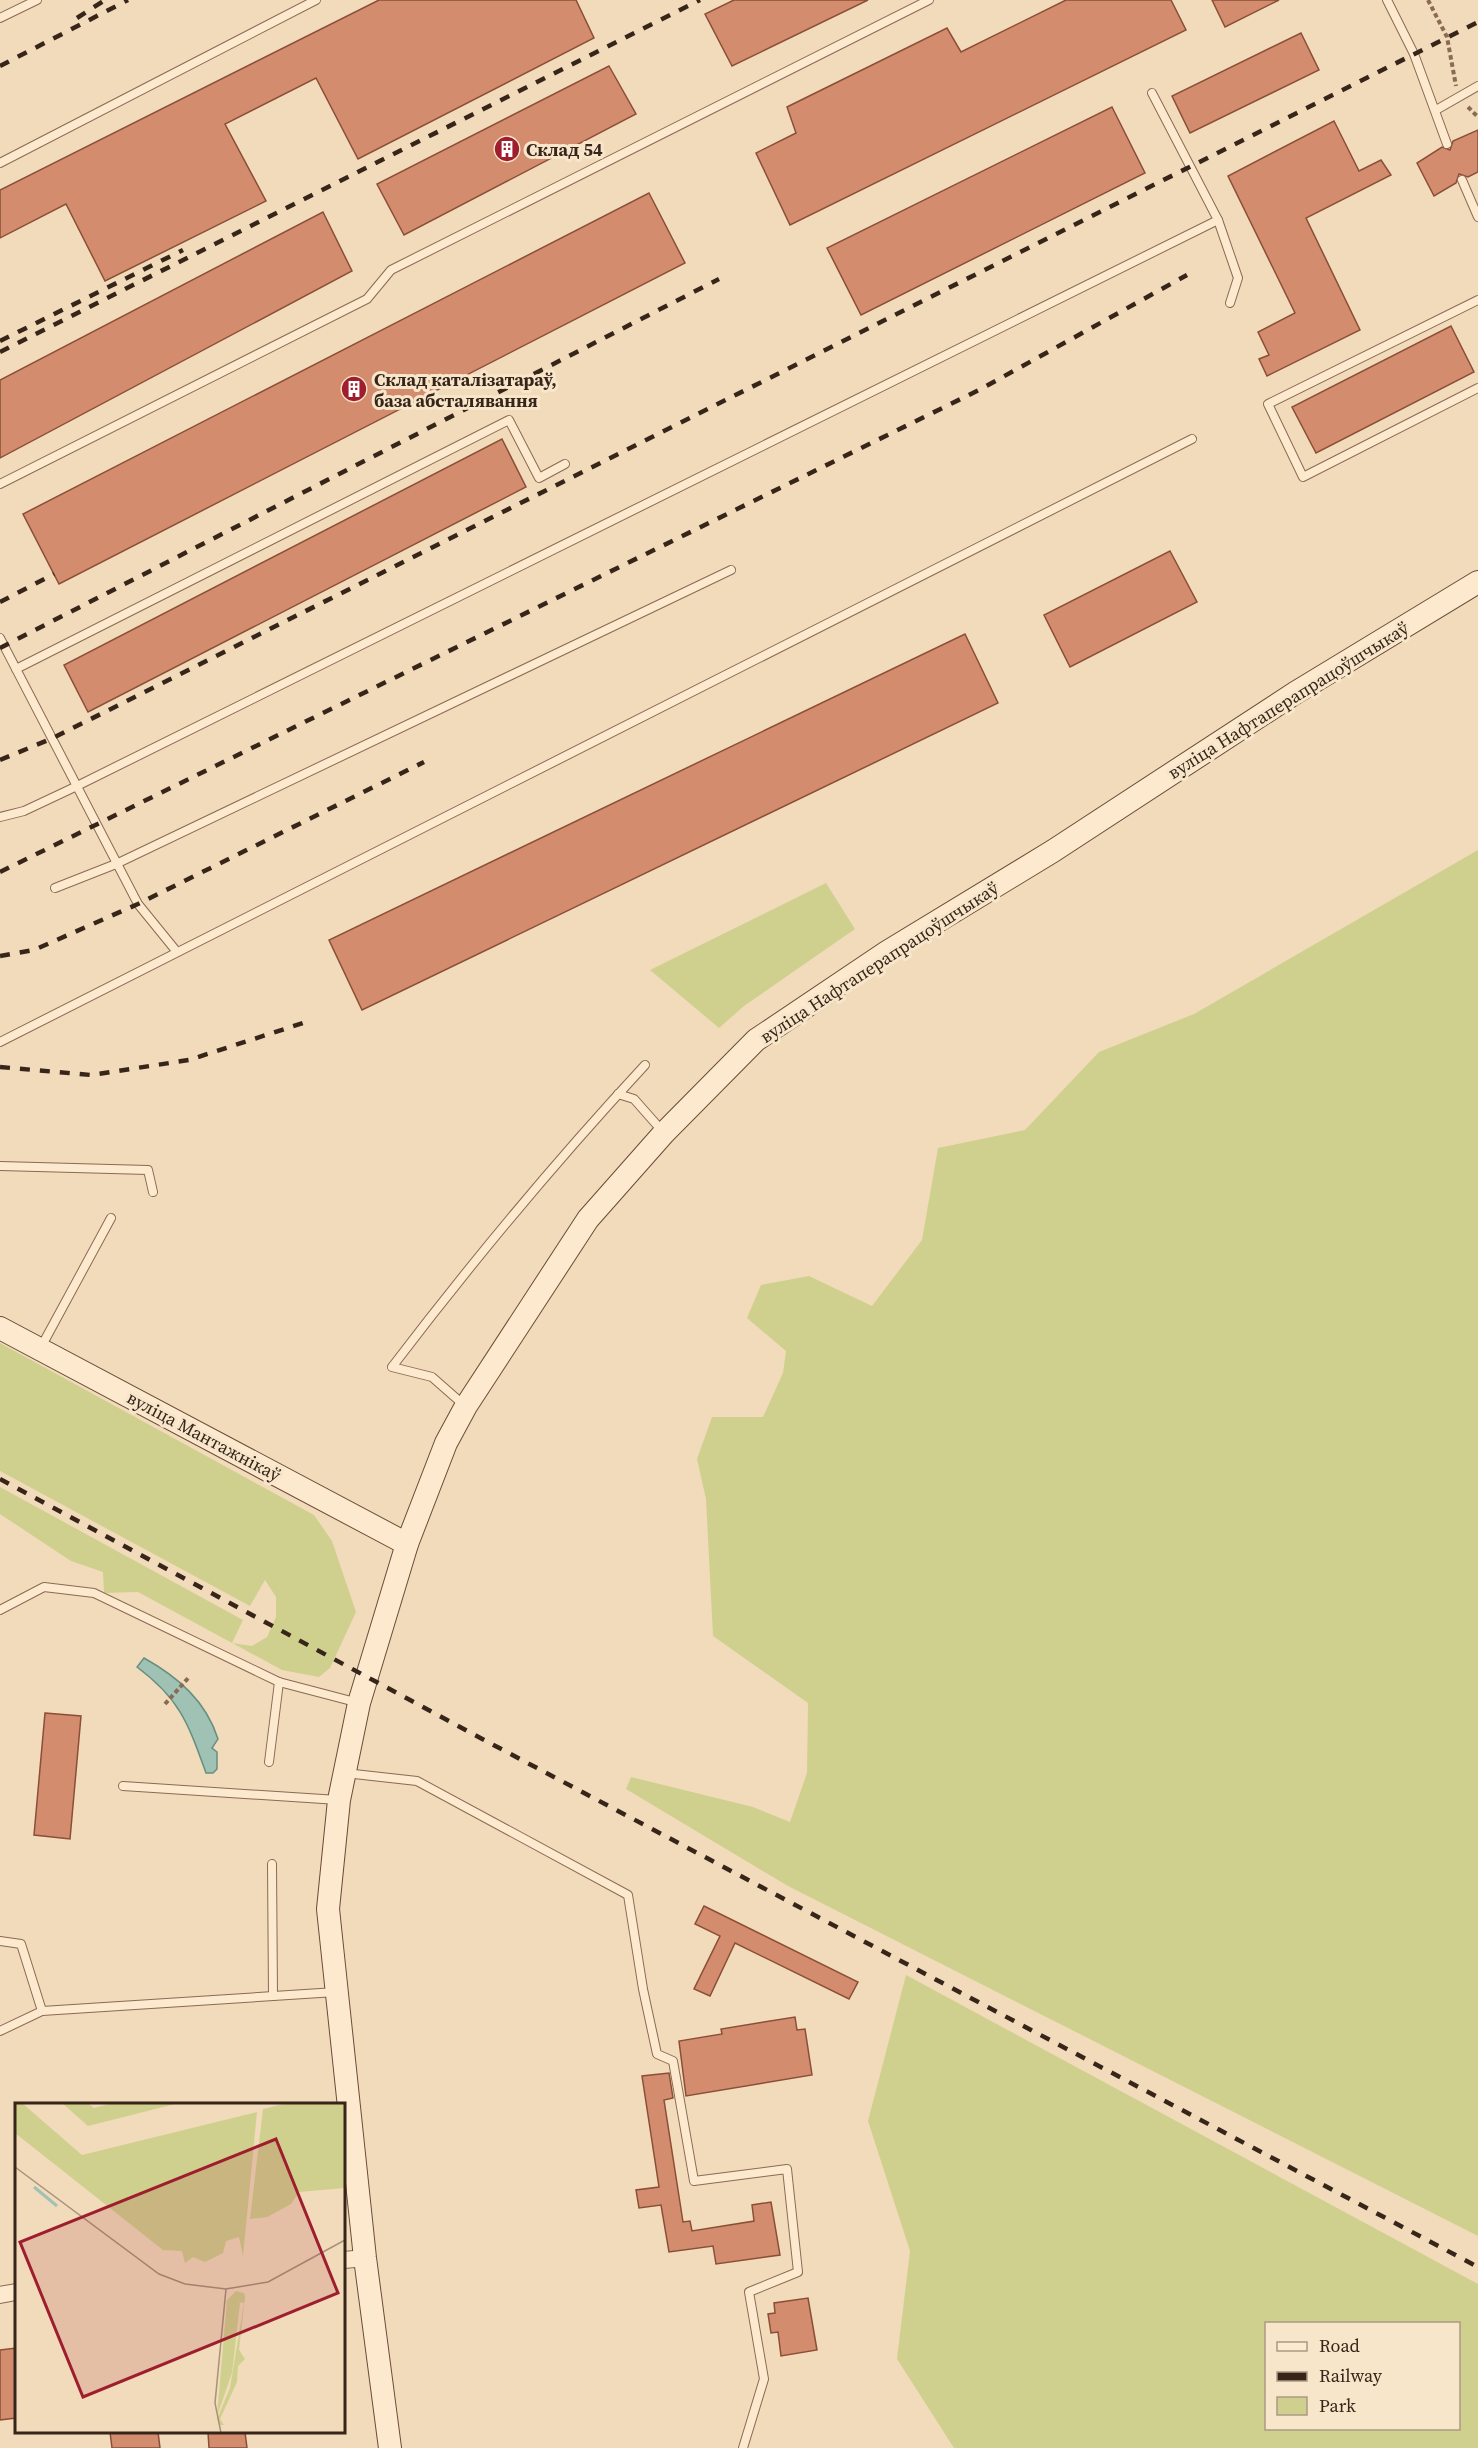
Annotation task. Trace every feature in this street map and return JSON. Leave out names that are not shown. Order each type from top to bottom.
[{"type":"street","name":"вуліца Нафтаперапрацоўшчыкаў","points":[[344,2103],[337,1992],[328,1909],[339,1800],[359,1703],[407,1544],[446,1443],[466,1406],[588,1219],[664,1133],[756,1041],[887,952],[1053,851],[1295,693],[1478,582]]},
{"type":"street","name":"вуліца Мантажнікаў","points":[[0,1328],[407,1544]]},
{"type":"street","name":"вуліца Нафтаперапрацоўшчыкаў","points":[[345,2118],[354,2259],[390,2448]]},
{"type":"street","points":[[0,2295],[15,2292]]},
{"type":"lane","points":[[0,18],[37,0]]},
{"type":"lane","points":[[0,163],[316,0]]},
{"type":"lane","points":[[0,484],[367,299],[391,270],[929,0]]},
{"type":"lane","points":[[1387,0],[1414,54],[1447,144]]},
{"type":"lane","points":[[1436,110],[1478,86]]},
{"type":"lane","points":[[1152,93],[1218,220],[1238,278],[1230,303]]},
{"type":"lane","points":[[1462,180],[1478,217]]},
{"type":"lane","points":[[0,817],[24,811],[75,788],[1218,220]]},
{"type":"lane","points":[[1478,300],[1268,404],[1303,477],[1478,388]]},
{"type":"lane","points":[[16,669],[509,420],[539,478],[565,464]]},
{"type":"lane","points":[[0,1042],[1191,439]]},
{"type":"lane","points":[[55,888],[116,864],[731,570]]},
{"type":"lane","points":[[0,638],[75,788],[138,904],[177,952]]},
{"type":"lane","points":[[466,1406],[432,1377],[392,1367],[515,1213],[645,1065]]},
{"type":"lane","points":[[618,1094],[634,1099],[664,1133]]},
{"type":"lane","points":[[0,1166],[148,1170],[153,1192]]},
{"type":"lane","points":[[40,1349],[111,1218]]},
{"type":"lane","points":[[0,1610],[44,1587],[94,1593],[279,1682],[359,1703]]},
{"type":"lane","points":[[269,1762],[279,1682]]},
{"type":"lane","points":[[344,1773],[417,1781],[628,1895],[643,1989],[657,2054],[674,2061],[694,2181],[787,2169],[798,2272],[748,2292],[764,2379],[743,2448]]},
{"type":"lane","points":[[123,1786],[339,1800]]},
{"type":"lane","points":[[272,1864],[273,1996]]},
{"type":"lane","points":[[0,1941],[21,1944],[42,2011]]},
{"type":"lane","points":[[0,2031],[42,2011],[337,1992]]},
{"type":"path","points":[[1428,0],[1447,38],[1458,97],[1478,117]]},
{"type":"path","points":[[165,1704],[190,1676]]},
{"type":"green space","points":[[1478,850],[1478,2236],[788,1886],[626,1789],[631,1777],[753,1807],[790,1822],[807,1773],[808,1703],[713,1636],[706,1499],[697,1459],[712,1417],[763,1417],[783,1373],[786,1351],[747,1318],[761,1285],[809,1276],[872,1306],[922,1240],[938,1148],[1025,1130],[1099,1052],[1194,1014]]},
{"type":"green space","points":[[826,883],[855,929],[744,1006],[719,1028],[650,970]]},
{"type":"green space","points":[[0,1343],[314,1515],[332,1541],[356,1612],[330,1668],[319,1677],[282,1670],[232,1643],[252,1646],[267,1637],[276,1617],[276,1597],[265,1580],[250,1606],[0,1471]]},
{"type":"green space","points":[[0,1487],[243,1620],[232,1643],[138,1592],[104,1593],[103,1572],[71,1561],[0,1514]]},
{"type":"green space","points":[[906,1975],[1478,2284],[1478,2448],[954,2448],[897,2359],[910,2251],[868,2121]]},
{"type":"shaded area","points":[[144,1658],[179,1682],[206,1713],[218,1739],[212,1748],[217,1752],[217,1769],[213,1773],[206,1773],[188,1726],[173,1701],[137,1667]]},
{"type":"building","points":[[379,0],[576,0],[594,38],[358,159],[316,78],[225,124],[266,201],[105,281],[66,204],[0,238],[0,190]]},
{"type":"building","points":[[734,0],[868,0],[732,66],[705,14]]},
{"type":"building","points":[[1066,0],[1171,0],[1186,30],[790,225],[756,153],[796,133],[787,107],[947,28],[961,52]]},
{"type":"building","points":[[1212,0],[1279,0],[1225,27]]},
{"type":"building","points":[[1301,33],[1319,70],[1190,133],[1172,96]]},
{"type":"building","name":"Склад 54","points":[[609,66],[636,114],[404,235],[377,184]]},
{"type":"building","points":[[1112,107],[1145,173],[861,315],[827,248]]},
{"type":"building","points":[[1334,121],[1359,171],[1381,160],[1391,175],[1306,218],[1360,330],[1267,376],[1259,359],[1269,355],[1258,332],[1295,313],[1228,176]]},
{"type":"building","points":[[1478,130],[1478,172],[1468,177],[1459,174],[1456,183],[1434,196],[1417,163],[1442,147],[1450,150],[1453,141]]},
{"type":"building","name":"Склад каталізатараў, база абсталявання","points":[[649,193],[685,263],[59,584],[23,514]]},
{"type":"building","points":[[323,212],[352,271],[0,458],[0,380]]},
{"type":"building","points":[[1451,326],[1474,372],[1316,453],[1292,407]]},
{"type":"building","points":[[502,439],[526,487],[88,712],[64,665]]},
{"type":"building","points":[[1170,551],[1197,602],[1070,667],[1044,615]]},
{"type":"building","points":[[965,634],[998,703],[362,1010],[329,940]]},
{"type":"building","points":[[45,1713],[81,1716],[70,1839],[34,1835]]},
{"type":"building","points":[[704,1906],[858,1982],[849,1999],[735,1943],[710,1996],[694,1989],[720,1936],[695,1924]]},
{"type":"building","points":[[795,2017],[797,2030],[805,2029],[812,2075],[686,2096],[679,2041],[722,2034],[721,2029]]},
{"type":"building","points":[[669,2073],[673,2098],[664,2100],[683,2222],[690,2221],[692,2231],[754,2221],[752,2205],[771,2202],[780,2255],[716,2264],[713,2246],[669,2252],[661,2205],[639,2208],[636,2190],[659,2187],[642,2076]]},
{"type":"building","points":[[808,2298],[817,2350],[781,2356],[778,2332],[771,2333],[768,2314],[775,2313],[774,2303]]},
{"type":"building","points":[[15,2348],[15,2418],[0,2420],[0,2350]]},
{"type":"building","points":[[110,2433],[158,2433],[160,2448],[112,2448]]},
{"type":"building","points":[[208,2433],[245,2433],[247,2448],[209,2448]]},
{"type":"railway","points":[[77,18],[105,0]]},
{"type":"railway","points":[[0,66],[128,0]]},
{"type":"railway","points":[[0,352],[700,0]]},
{"type":"railway","points":[[0,760],[53,738],[1478,22]]},
{"type":"railway","points":[[0,341],[183,250]]},
{"type":"railway","points":[[0,872],[981,389],[1187,275]]},
{"type":"railway","points":[[0,648],[719,279]]},
{"type":"railway","points":[[0,602],[54,574]]},
{"type":"railway","points":[[0,956],[34,950],[138,904],[424,762]]},
{"type":"railway","points":[[0,1067],[91,1075],[189,1060],[303,1023]]},
{"type":"railway","points":[[0,1479],[471,1733],[1478,2267]]},
{"type":"place","name":"Склад 54","points":[[507,149]]},
{"type":"place","name":"Склад каталізатараў, база абсталявання","points":[[354,389]]}]
